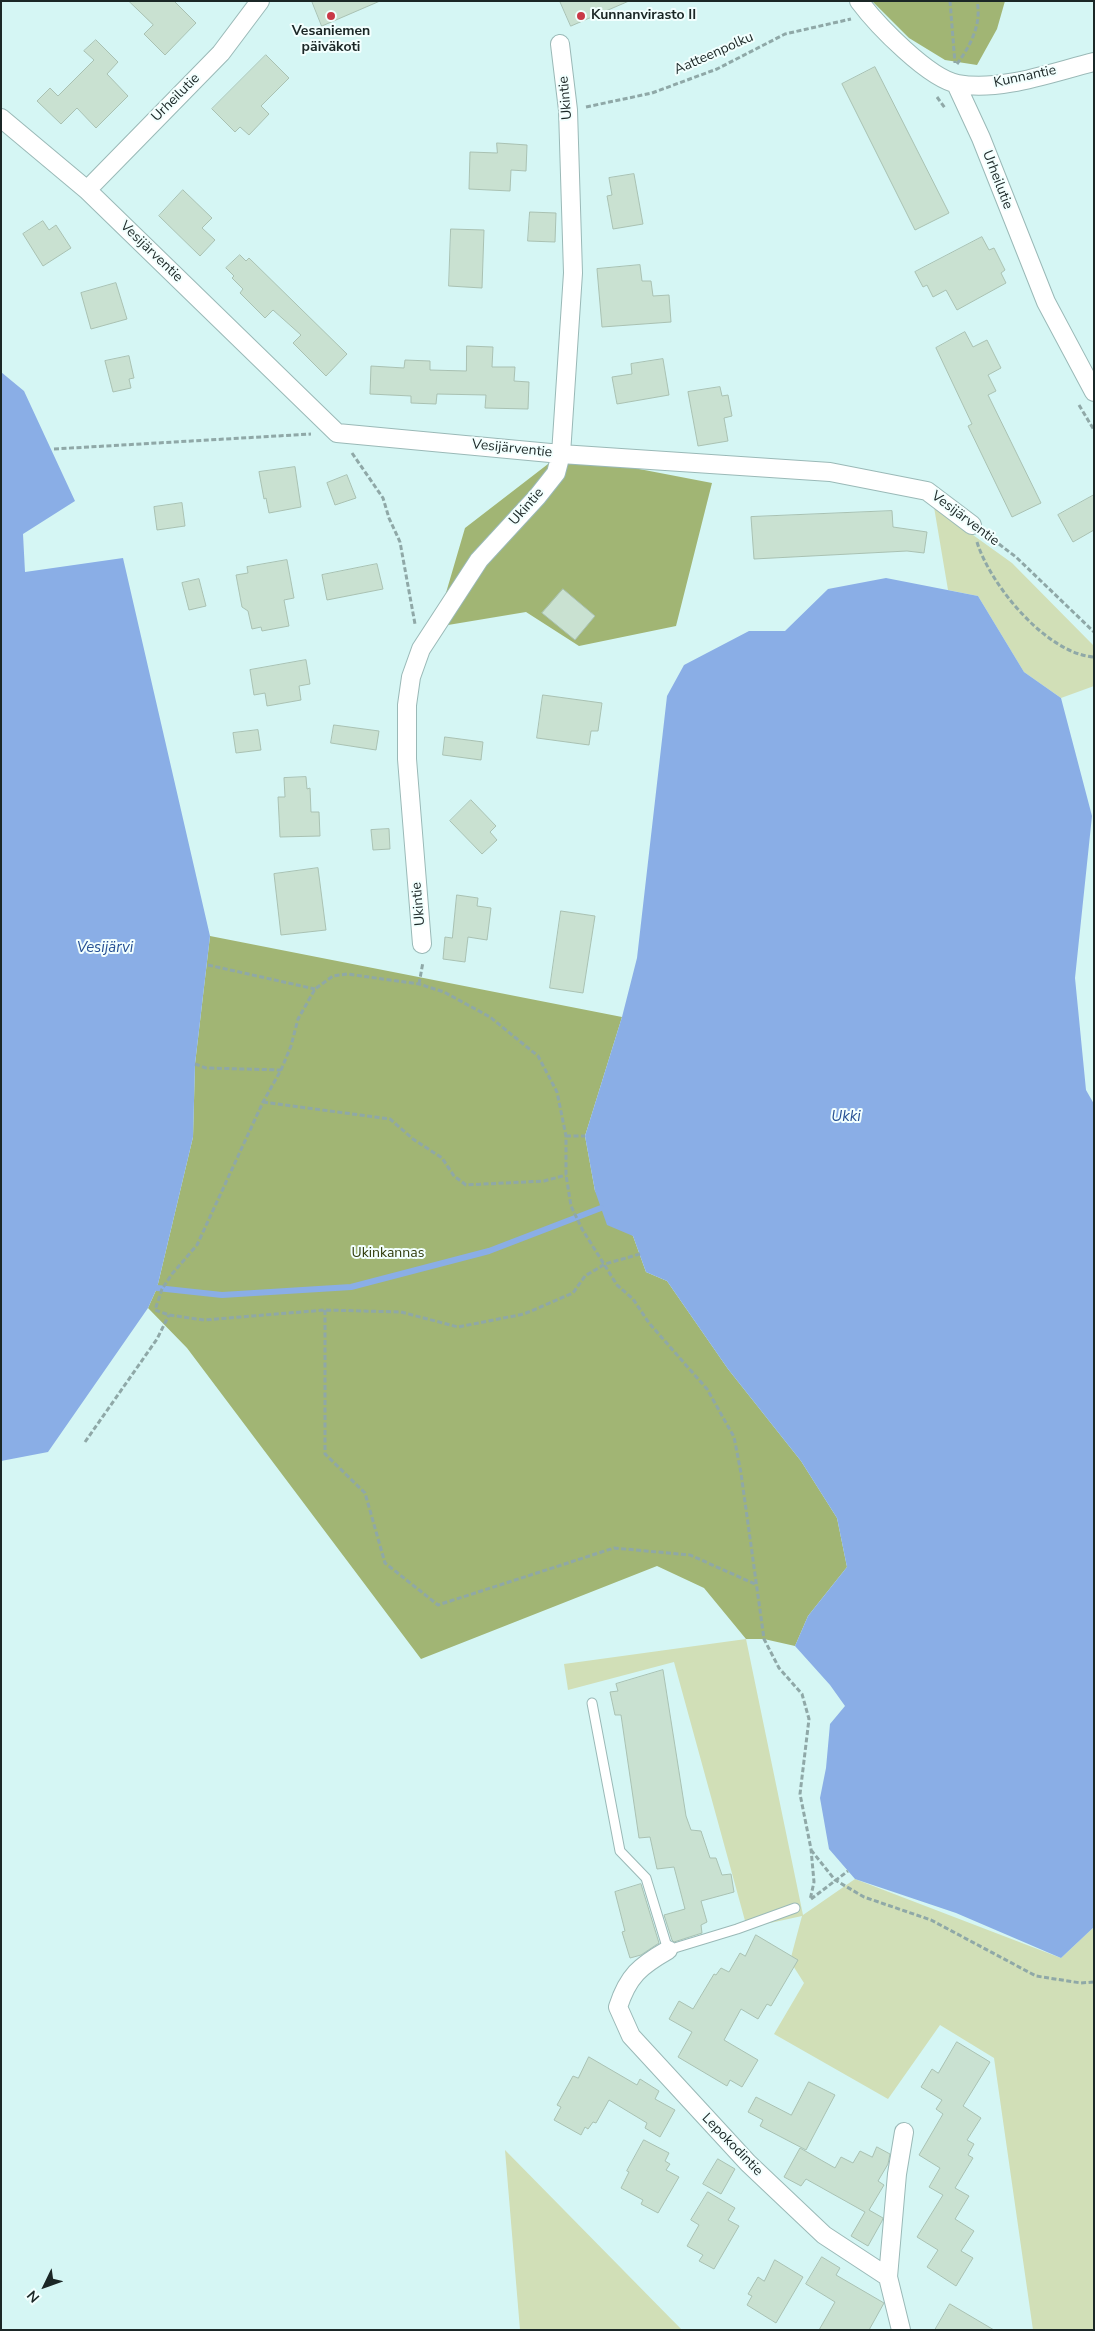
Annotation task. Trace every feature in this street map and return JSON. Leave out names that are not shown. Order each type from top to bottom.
[{"type":"street","name":"Urheilutie","points":[[87,190],[221,53],[256,10],[260,1]]},
{"type":"street","points":[[857,14],[939,77],[956,84]]},
{"type":"street","name":"Ukintie","points":[[422,944],[407,760],[407,705],[411,677],[421,649],[479,560],[537,497],[556,473],[561,454],[573,273],[568,110],[560,44]]},
{"type":"street","name":"Kunnantie","points":[[956,84],[983,86],[1094,62]]},
{"type":"street","name":"Urheilutie","points":[[956,84],[981,138],[1046,302],[1094,392]]},
{"type":"street","name":"Vesijärventie","points":[[1,118],[87,190],[338,433],[561,454],[830,472],[927,491],[972,524]]},
{"type":"street","name":"Lepokodintie","points":[[668,1950],[642,1965],[625,1986],[618,2007],[631,2036],[748,2163],[810,2222],[824,2235],[888,2277]]},
{"type":"street","points":[[900,2330],[888,2277],[896,2174],[904,2132]]},
{"type":"lane","points":[[592,1704],[620,1851],[646,1878],[668,1950],[738,1930],[795,1908]]},
{"type":"path","points":[[950,1],[955,66],[969,47],[980,15],[977,1]]},
{"type":"path","name":"Aatteenpolku","points":[[568,110],[652,92],[717,69],[785,34],[857,14]]},
{"type":"path","points":[[934,93],[950,116]]},
{"type":"path","points":[[1079,403],[1094,430]]},
{"type":"path","points":[[54,449],[338,433],[383,498],[389,518],[400,542],[412,614],[421,649]]},
{"type":"path","points":[[972,524],[979,548],[1015,606],[1060,646],[1080,656],[1094,657]]},
{"type":"path","name":"Vesijärventie","points":[[972,524],[1016,557],[1094,632]]},
{"type":"path","points":[[208,965],[315,989]]},
{"type":"path","points":[[640,1254],[605,1264],[585,1276],[573,1293],[524,1314],[458,1327],[401,1312],[325,1310],[204,1320],[169,1315],[155,1310],[162,1289],[172,1274],[197,1245],[263,1102],[281,1070],[291,1046],[298,1019],[315,989],[333,976],[347,974],[419,984],[444,992],[490,1017],[538,1056],[556,1092],[566,1136],[566,1175],[571,1206],[582,1229],[605,1264],[617,1285],[633,1299],[650,1323],[707,1389],[734,1437],[742,1473],[755,1584],[764,1639],[779,1668],[802,1694],[809,1719],[800,1794],[811,1849],[814,1882],[810,1900]]},
{"type":"path","points":[[196,1064],[206,1068],[281,1070]]},
{"type":"path","points":[[263,1102],[390,1119],[413,1139],[442,1158],[454,1176],[466,1185],[544,1181],[566,1175]]},
{"type":"path","points":[[566,1136],[585,1136]]},
{"type":"path","points":[[325,1310],[325,1454],[366,1493],[385,1563],[438,1605],[614,1548],[690,1555],[755,1584]]},
{"type":"path","points":[[86,1442],[156,1339],[169,1315]]},
{"type":"path","points":[[811,1849],[835,1880],[864,1897],[931,1920],[1036,1976],[1081,1983],[1094,1982]]},
{"type":"path","points":[[795,1908],[810,1900],[848,1871]]},
{"type":"green space","points":[[872,1],[1005,1],[997,29],[977,65],[945,60],[909,38]]},
{"type":"green space","points":[[561,454],[712,483],[676,626],[579,646],[526,612],[436,627],[465,528]]},
{"type":"green space","points":[[934,507],[1012,563],[1094,646],[1094,686],[1061,698],[1024,672],[978,596],[948,590]]},
{"type":"green space","name":"Ukinkannas","points":[[210,936],[622,1017],[585,1136],[595,1191],[633,1236],[646,1272],[667,1281],[728,1369],[801,1461],[837,1518],[847,1567],[808,1616],[795,1646],[764,1639],[746,1639],[704,1588],[657,1566],[421,1659],[187,1348],[148,1308],[157,1288],[193,1137],[195,1064]]},
{"type":"green space","points":[[746,1639],[803,1915],[855,1879],[1061,1958],[1094,1927],[1094,2330],[1033,2330],[994,2058],[940,2025],[888,2099],[774,2034],[804,1983],[790,1961],[802,1916],[747,1928],[674,1662],[568,1690],[564,1664]]},
{"type":"green space","points":[[505,2150],[682,2330],[520,2330]]},
{"type":"water","name":"Vesijärvi","points":[[1,372],[24,391],[75,501],[23,534],[25,572],[123,558],[210,936],[195,1064],[193,1137],[157,1288],[148,1308],[48,1452],[1,1461]]},
{"type":"water","name":"Ukki","points":[[886,578],[978,596],[1024,672],[1061,698],[1092,816],[1075,978],[1086,1090],[1094,1104],[1094,1927],[1061,1958],[956,1913],[855,1879],[829,1849],[820,1798],[826,1768],[830,1724],[845,1706],[830,1685],[795,1646],[808,1616],[847,1567],[837,1518],[801,1461],[728,1369],[667,1281],[646,1272],[633,1236],[607,1225],[595,1191],[585,1136],[622,1017],[637,958],[667,696],[684,665],[749,631],[785,631],[828,589]]},
{"type":"building","points":[[129,1],[174,1],[196,23],[165,55],[144,34],[153,25]]},
{"type":"building","name":"Vesaniemen päiväkoti","points":[[312,1],[380,1],[322,26]]},
{"type":"building","name":"Kunnanvirasto II","points":[[560,1],[629,1],[571,26]]},
{"type":"building","points":[[96,40],[118,62],[107,74],[128,96],[96,128],[77,108],[61,124],[37,101],[50,88],[58,96],[94,60],[84,51]]},
{"type":"building","points":[[266,55],[289,78],[261,106],[269,114],[249,135],[240,127],[235,132],[212,109]]},
{"type":"building","points":[[875,67],[949,213],[915,230],[842,84]]},
{"type":"building","points":[[497,143],[527,145],[526,171],[511,170],[510,191],[469,189],[470,152],[497,153]]},
{"type":"building","points":[[634,174],[643,224],[613,229],[607,196],[612,195],[609,178]]},
{"type":"building","points":[[183,190],[212,218],[202,228],[215,240],[200,256],[159,216]]},
{"type":"building","points":[[530,212],[556,213],[555,242],[528,241]]},
{"type":"building","points":[[43,221],[49,230],[56,225],[71,248],[43,266],[23,234]]},
{"type":"building","points":[[451,229],[484,230],[482,288],[449,286]]},
{"type":"building","points":[[982,237],[989,250],[994,248],[1005,270],[1001,273],[1006,283],[957,310],[946,290],[933,297],[927,285],[923,287],[915,272]]},
{"type":"building","points":[[240,255],[246,261],[249,258],[347,354],[326,376],[293,343],[301,335],[273,310],[265,318],[240,293],[243,289],[232,278],[234,276],[226,268]]},
{"type":"building","points":[[640,265],[642,281],[651,281],[653,296],[669,295],[671,322],[602,327],[597,269]]},
{"type":"building","points":[[116,283],[127,319],[91,329],[81,293]]},
{"type":"building","points":[[965,332],[973,347],[987,340],[1001,368],[988,375],[996,391],[988,395],[1041,503],[1012,517],[968,426],[972,424],[936,348]]},
{"type":"building","points":[[467,346],[493,347],[492,367],[515,367],[514,381],[529,382],[528,409],[485,408],[486,395],[437,394],[436,404],[411,403],[411,396],[370,394],[371,366],[404,368],[405,360],[430,361],[430,370],[466,371]]},
{"type":"building","points":[[129,356],[134,378],[129,379],[131,388],[113,392],[105,361]]},
{"type":"building","points":[[663,359],[669,395],[617,404],[612,377],[632,374],[631,364]]},
{"type":"building","points":[[720,387],[722,396],[728,395],[732,416],[724,418],[728,441],[698,446],[688,392]]},
{"type":"building","points":[[295,467],[301,507],[269,513],[266,498],[264,499],[259,472]]},
{"type":"building","points":[[347,475],[356,498],[335,505],[327,483]]},
{"type":"building","points":[[1094,495],[1094,530],[1073,542],[1058,515]]},
{"type":"building","points":[[182,503],[185,526],[157,530],[154,507]]},
{"type":"building","points":[[892,511],[893,527],[927,532],[924,553],[907,551],[754,559],[751,517]]},
{"type":"building","points":[[287,560],[294,598],[284,600],[289,626],[262,631],[261,627],[252,629],[248,611],[242,607],[236,575],[248,573],[247,567]]},
{"type":"building","points":[[377,564],[383,589],[327,600],[322,575]]},
{"type":"building","points":[[199,579],[206,606],[189,610],[182,583]]},
{"type":"building","points":[[563,589],[595,616],[575,640],[542,613]]},
{"type":"building","points":[[306,660],[310,684],[299,686],[301,700],[267,706],[265,693],[254,695],[250,670]]},
{"type":"building","points":[[543,695],[602,703],[598,731],[591,731],[589,745],[537,738]]},
{"type":"building","points":[[334,725],[379,731],[376,750],[331,743]]},
{"type":"building","points":[[258,730],[261,750],[236,753],[233,733]]},
{"type":"building","points":[[445,737],[483,742],[481,760],[443,755]]},
{"type":"building","points":[[306,777],[307,789],[310,788],[311,812],[319,812],[320,836],[280,837],[278,797],[285,797],[284,778]]},
{"type":"building","points":[[471,800],[496,826],[490,832],[497,840],[482,854],[450,821]]},
{"type":"building","points":[[389,829],[390,849],[373,850],[371,830]]},
{"type":"building","points":[[318,868],[326,930],[281,935],[274,874]]},
{"type":"building","points":[[457,895],[478,898],[477,906],[491,908],[487,940],[468,937],[465,962],[443,959],[445,937],[452,938]]},
{"type":"building","points":[[561,911],[595,916],[583,993],[550,988]]},
{"type":"building","points":[[663,1670],[686,1816],[691,1830],[701,1831],[710,1858],[716,1858],[722,1875],[731,1874],[734,1892],[701,1901],[707,1922],[701,1925],[702,1933],[674,1942],[664,1915],[685,1909],[674,1867],[657,1869],[650,1837],[639,1838],[621,1715],[615,1715],[610,1692],[618,1691],[616,1684]]},
{"type":"building","points":[[641,1884],[659,1943],[641,1955],[630,1958],[622,1932],[625,1931],[615,1892]]},
{"type":"building","points":[[756,1935],[798,1960],[771,2006],[767,2004],[758,2019],[741,2009],[724,2040],[758,2060],[742,2087],[730,2080],[727,2086],[678,2057],[692,2032],[669,2019],[679,2001],[693,2009],[714,1974],[716,1975],[721,1968],[729,1972],[740,1953],[745,1956]]},
{"type":"building","points":[[957,2042],[990,2062],[963,2106],[981,2118],[967,2140],[974,2144],[968,2155],[973,2158],[955,2188],[969,2196],[955,2219],[974,2231],[961,2251],[973,2258],[956,2286],[927,2267],[938,2250],[917,2237],[943,2195],[929,2187],[940,2168],[919,2155],[943,2114],[936,2109],[942,2100],[921,2087],[932,2069],[938,2073]]},
{"type":"building","points":[[589,2057],[637,2085],[640,2079],[659,2091],[655,2099],[675,2110],[660,2137],[645,2128],[647,2123],[609,2100],[596,2123],[593,2122],[588,2129],[585,2127],[581,2135],[554,2120],[561,2107],[557,2105],[573,2076],[578,2078]]},
{"type":"building","points":[[809,2082],[835,2095],[806,2150],[760,2126],[763,2120],[748,2112],[756,2097],[791,2115]]},
{"type":"building","points":[[644,2140],[669,2153],[665,2161],[670,2164],[666,2170],[679,2177],[658,2213],[641,2204],[643,2200],[621,2188],[629,2172],[627,2171]]},
{"type":"building","points":[[877,2147],[890,2154],[888,2164],[878,2181],[884,2185],[869,2210],[883,2218],[868,2246],[851,2236],[865,2212],[806,2179],[801,2186],[784,2177],[800,2148],[835,2168],[841,2157],[853,2163],[860,2151],[872,2157]]},
{"type":"building","points":[[718,2159],[735,2169],[721,2194],[703,2184]]},
{"type":"building","points":[[708,2192],[735,2208],[728,2220],[739,2226],[714,2269],[699,2261],[703,2255],[687,2246],[699,2225],[691,2220]]},
{"type":"building","points":[[822,2257],[840,2268],[836,2275],[884,2303],[869,2330],[819,2330],[835,2302],[806,2284]]},
{"type":"building","points":[[775,2260],[803,2277],[776,2323],[747,2305],[752,2296],[748,2294],[758,2277],[764,2281]]},
{"type":"building","points":[[950,2304],[994,2330],[935,2330]]},
{"type":"waterway","points":[[157,1288],[222,1295],[351,1287],[489,1251],[601,1208]]},
{"type":"place","name":"Vesaniemen päiväkoti","points":[[331,16]]},
{"type":"place","name":"Kunnanvirasto II","points":[[581,16]]}]
